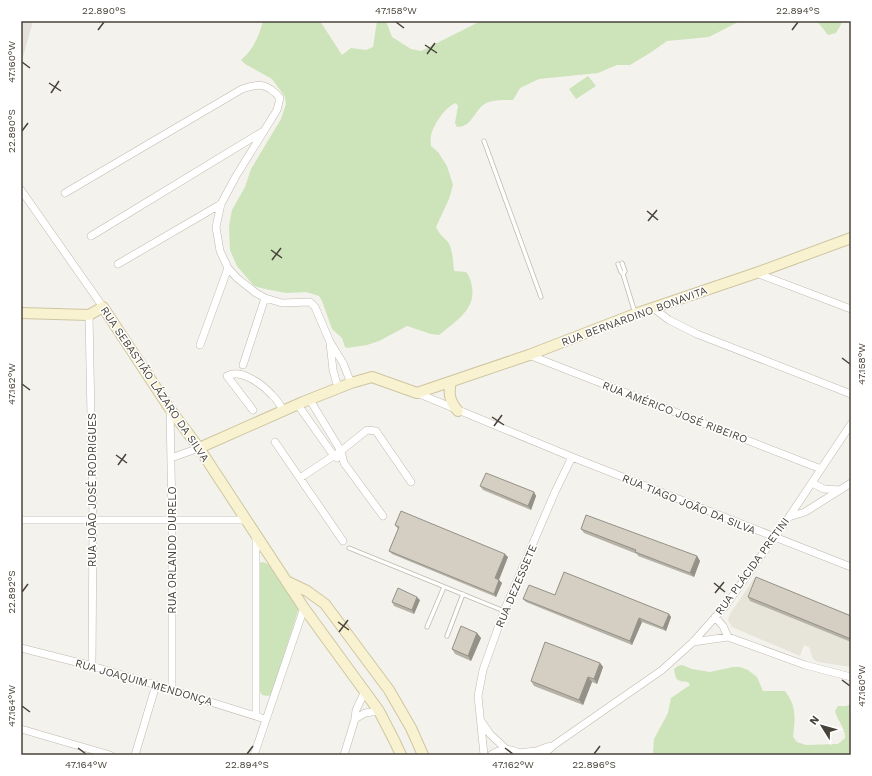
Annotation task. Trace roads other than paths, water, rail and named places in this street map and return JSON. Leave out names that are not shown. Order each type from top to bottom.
[{"type":"street","points":[[65,193],[242,89],[256,84],[264,86],[276,93],[280,98],[277,110],[236,176],[221,204],[216,227],[220,251],[228,268],[237,278],[256,293],[265,298],[282,303],[310,302],[316,306],[330,342],[343,362],[351,383]]},
{"type":"street","points":[[91,236],[264,131]]},
{"type":"street","name":"RUA SEBASTIÃO LÁZARO DA SILVA","points":[[21,190],[103,307],[170,409],[199,448],[304,608],[379,711],[401,755]]},
{"type":"street","points":[[118,264],[221,204]]},
{"type":"street","name":"RUA BERNARDINO BONAVITA","points":[[417,393],[529,355],[635,314],[756,273],[851,238]]},
{"type":"street","points":[[200,345],[228,268]]},
{"type":"street","points":[[756,273],[851,309]]},
{"type":"street","points":[[243,365],[265,298]]},
{"type":"street","points":[[21,314],[89,315],[103,307]]},
{"type":"street","points":[[653,308],[669,320],[697,334],[851,394]]},
{"type":"street","name":"RUA JOÃO JOSÉ RODRIGUES","points":[[89,315],[93,520],[92,666]]},
{"type":"street","points":[[330,342],[332,364],[338,388]]},
{"type":"street","name":"RUA AMÉRICO JOSÉ RIBEIRO","points":[[529,355],[821,469]]},
{"type":"street","points":[[253,410],[227,376],[236,373],[251,378],[272,395],[284,411]]},
{"type":"street","points":[[171,458],[199,448],[338,388],[372,377],[417,393]]},
{"type":"street","points":[[451,382],[449,390],[450,398],[458,411]]},
{"type":"street","name":"RUA TIAGO JOÃO DA SILVA","points":[[417,393],[572,457],[851,567]]},
{"type":"street","points":[[310,400],[341,451],[344,463]]},
{"type":"street","points":[[298,405],[334,456],[344,463],[383,516]]},
{"type":"street","name":"RUA ORLANDO DURELO","points":[[170,409],[172,520],[172,690]]},
{"type":"street","name":"RUA PLÁCIDA PRETINI","points":[[543,755],[554,745],[662,670],[693,642],[726,605],[812,483],[851,424]]},
{"type":"street","points":[[300,478],[334,456],[368,430],[376,431],[411,482]]},
{"type":"street","points":[[275,442],[343,541]]},
{"type":"street","name":"RUA DEZESSETE","points":[[484,755],[478,696],[483,670],[504,611],[555,492],[572,457]]},
{"type":"street","points":[[812,483],[824,490],[840,490]]},
{"type":"street","points":[[789,516],[805,512],[851,483]]},
{"type":"street","points":[[21,520],[247,520]]},
{"type":"street","points":[[256,536],[256,716]]},
{"type":"street","points":[[286,581],[307,591],[325,604],[390,690],[424,755]]},
{"type":"street","points":[[254,755],[304,608]]},
{"type":"street","points":[[715,617],[723,626],[728,637]]},
{"type":"street","points":[[693,642],[710,641],[728,637],[805,665],[851,677]]},
{"type":"street","name":"RUA JOAQUIM MENDONÇA","points":[[21,648],[92,666],[266,719]]},
{"type":"street","points":[[135,755],[156,685]]},
{"type":"street","points":[[344,755],[355,719],[356,710],[365,691]]},
{"type":"street","points":[[355,719],[365,713],[379,711]]},
{"type":"street","points":[[480,719],[490,734],[506,749]]},
{"type":"street","points":[[21,729],[110,755]]},
{"type":"street","name":"RUA PLÁCIDA PRETINI","points":[[506,749],[520,754],[554,745]]},
{"type":"street","points":[[491,755],[499,750],[506,749]]},
{"type":"lane","points":[[484,141],[541,296]]},
{"type":"lane","points":[[620,263],[625,271],[623,274],[635,314]]},
{"type":"lane","points":[[349,548],[504,611]]},
{"type":"lane","points":[[428,626],[444,587]]},
{"type":"lane","points":[[447,636],[463,594]]}]
